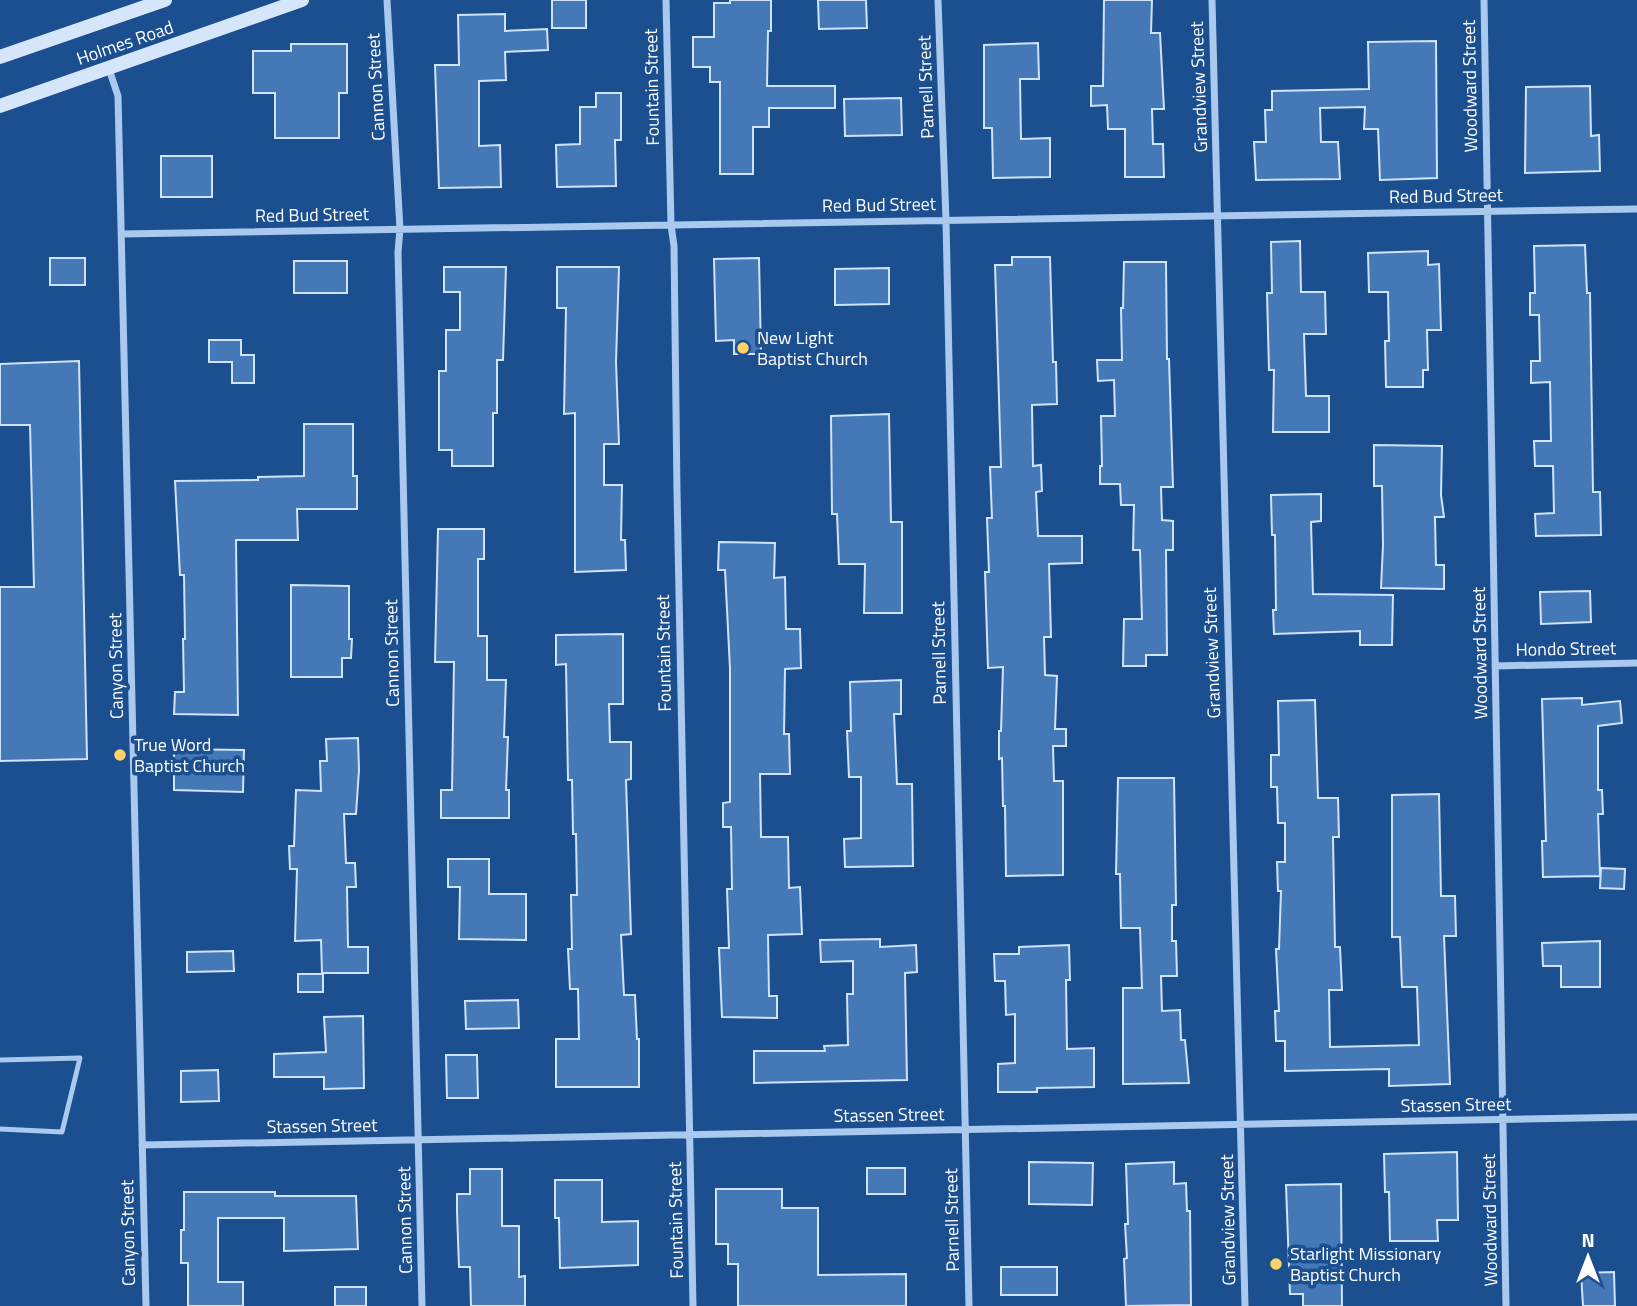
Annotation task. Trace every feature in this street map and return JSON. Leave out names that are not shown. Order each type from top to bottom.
[{"type":"main road","name":"Holmes Road","points":[[0,57],[165,0]]},
{"type":"main road","name":"Holmes Road","points":[[0,106],[302,0]]},
{"type":"street","name":"Cannon Street","points":[[387,0],[400,229],[399,294],[422,1306]]},
{"type":"street","name":"Fountain Street","points":[[666,0],[671,225],[674,246],[693,1306]]},
{"type":"street","name":"Parnell Street","points":[[938,0],[946,220],[969,1306]]},
{"type":"street","name":"Grandview Street","points":[[1212,0],[1245,1306]]},
{"type":"street","name":"Woodward Street","points":[[1484,0],[1506,1306]]},
{"type":"street","name":"Canyon Street","points":[[109,69],[118,96],[145,1306]]},
{"type":"street","name":"Red Bud Street","points":[[121,234],[1637,209]]},
{"type":"street","name":"Hondo Street","points":[[1495,666],[1637,663]]},
{"type":"street","name":"Stassen Street","points":[[142,1145],[1637,1117]]},
{"type":"lane","points":[[0,1060],[80,1058],[62,1132],[0,1129]]},
{"type":"building","points":[[552,0],[586,0],[586,28],[552,28]]},
{"type":"building","points":[[730,0],[771,0],[767,86],[835,86],[835,108],[769,108],[769,127],[753,127],[753,174],[720,174],[720,82],[710,82],[710,67],[693,67],[693,37],[714,37],[714,3],[730,3]]},
{"type":"building","points":[[818,0],[866,0],[867,28],[819,29]]},
{"type":"building","points":[[1104,0],[1152,0],[1151,33],[1160,33],[1164,109],[1152,109],[1153,144],[1163,144],[1164,177],[1125,177],[1125,129],[1108,129],[1107,105],[1091,106],[1091,86],[1103,86]]},
{"type":"building","points":[[505,14],[505,31],[547,29],[548,50],[505,52],[506,80],[479,81],[479,146],[500,145],[501,187],[439,188],[435,65],[459,65],[458,15]]},
{"type":"building","points":[[1436,41],[1437,178],[1380,180],[1378,129],[1364,129],[1365,107],[1320,108],[1321,142],[1338,142],[1340,179],[1256,180],[1254,142],[1266,142],[1265,110],[1272,110],[1272,91],[1369,89],[1368,42]]},
{"type":"building","points":[[1038,43],[1039,79],[1020,79],[1021,139],[1050,138],[1050,177],[993,178],[992,128],[984,128],[984,45]]},
{"type":"building","points":[[291,44],[347,44],[347,93],[339,93],[339,138],[275,138],[275,93],[253,93],[253,51],[291,51]]},
{"type":"building","points":[[1590,86],[1591,136],[1599,135],[1600,171],[1525,173],[1526,87]]},
{"type":"building","points":[[596,93],[621,93],[621,140],[615,140],[616,186],[557,187],[556,145],[580,144],[580,107],[596,107]]},
{"type":"building","points":[[901,98],[902,135],[845,136],[844,99]]},
{"type":"building","points":[[161,156],[212,156],[212,197],[161,197]]},
{"type":"building","points":[[1300,241],[1301,292],[1325,292],[1326,334],[1304,334],[1306,396],[1329,396],[1329,432],[1273,432],[1274,370],[1269,370],[1267,293],[1272,293],[1271,242]]},
{"type":"building","points":[[1585,245],[1587,293],[1590,293],[1593,492],[1600,492],[1601,535],[1536,536],[1535,514],[1554,513],[1553,466],[1535,466],[1534,441],[1551,441],[1550,382],[1531,383],[1531,361],[1540,361],[1539,315],[1530,315],[1530,293],[1535,293],[1534,246]]},
{"type":"building","points":[[1428,251],[1428,265],[1439,264],[1441,330],[1427,330],[1428,370],[1423,370],[1423,387],[1386,387],[1388,292],[1369,292],[1368,253]]},
{"type":"building","points":[[1012,257],[1050,257],[1057,404],[1032,405],[1033,466],[1041,465],[1042,491],[1036,492],[1038,536],[1082,536],[1082,563],[1049,564],[1051,637],[1044,637],[1045,675],[1057,676],[1055,729],[1066,729],[1066,746],[1053,746],[1054,781],[1063,781],[1063,875],[1006,876],[1005,806],[1002,758],[999,759],[1003,667],[988,668],[985,572],[989,572],[987,518],[992,518],[990,467],[1001,467],[995,265],[1012,265]]},
{"type":"building","points":[[50,258],[85,258],[85,285],[50,285]]},
{"type":"building","points":[[759,258],[761,354],[734,354],[734,340],[716,341],[714,259]]},
{"type":"building","points":[[294,261],[347,261],[347,293],[294,293]]},
{"type":"building","points":[[1124,262],[1166,262],[1173,487],[1161,487],[1162,520],[1173,521],[1173,550],[1166,550],[1167,655],[1146,655],[1146,666],[1123,666],[1124,619],[1142,619],[1140,550],[1133,550],[1134,505],[1121,505],[1120,484],[1100,484],[1101,416],[1115,416],[1114,380],[1098,381],[1097,360],[1122,360]]},
{"type":"building","points":[[444,267],[506,267],[503,360],[497,360],[497,413],[493,413],[493,466],[452,466],[452,450],[439,450],[439,371],[446,371],[446,330],[460,330],[460,292],[444,292]]},
{"type":"building","points":[[557,267],[619,267],[616,362],[619,444],[604,444],[604,485],[622,485],[621,540],[625,540],[626,570],[575,572],[575,413],[564,414],[566,308],[557,308]]},
{"type":"building","points":[[889,268],[889,304],[835,305],[835,269]]},
{"type":"building","points":[[209,340],[241,340],[241,355],[254,355],[254,383],[232,383],[232,362],[209,362]]},
{"type":"building","points":[[79,361],[87,759],[0,761],[0,587],[34,587],[30,425],[0,425],[0,364]]},
{"type":"building","points":[[889,414],[891,522],[902,522],[902,613],[864,613],[865,564],[839,564],[837,514],[832,514],[831,416]]},
{"type":"building","points":[[304,424],[353,424],[353,476],[357,476],[357,509],[297,509],[298,540],[236,540],[238,715],[174,714],[175,692],[184,692],[185,639],[184,575],[180,575],[175,481],[258,480],[258,477],[304,476]]},
{"type":"building","points":[[1374,445],[1442,446],[1441,495],[1444,517],[1435,517],[1436,565],[1444,565],[1444,589],[1381,588],[1382,486],[1374,486]]},
{"type":"building","points":[[1321,494],[1321,521],[1311,522],[1313,594],[1393,595],[1392,645],[1360,645],[1360,631],[1274,634],[1275,535],[1272,535],[1271,495]]},
{"type":"building","points":[[438,529],[484,529],[484,559],[478,559],[478,636],[487,636],[487,680],[506,680],[504,737],[508,737],[506,790],[509,790],[509,818],[441,818],[441,790],[452,790],[454,662],[435,662]]},
{"type":"building","points":[[719,542],[775,543],[774,578],[785,577],[786,629],[800,629],[801,668],[785,669],[784,734],[789,734],[790,774],[760,774],[761,837],[788,837],[789,888],[800,887],[802,934],[768,935],[769,996],[777,996],[777,1018],[722,1017],[719,948],[729,948],[727,889],[732,889],[731,827],[723,827],[723,803],[730,802],[730,669],[725,570],[718,570]]},
{"type":"building","points":[[291,585],[349,586],[351,658],[342,658],[342,677],[291,677]]},
{"type":"building","points":[[1590,591],[1591,622],[1541,624],[1540,592]]},
{"type":"building","points":[[623,634],[623,704],[609,704],[610,742],[631,742],[631,779],[626,780],[631,934],[621,935],[624,995],[635,995],[639,1087],[556,1087],[556,1039],[579,1039],[578,989],[570,989],[568,949],[572,949],[571,895],[577,895],[576,834],[573,834],[572,780],[568,780],[566,664],[556,665],[556,635]]},
{"type":"building","points":[[901,680],[901,714],[894,714],[897,784],[912,784],[913,866],[845,867],[844,839],[861,838],[861,777],[849,777],[847,731],[851,731],[850,682]]},
{"type":"building","points":[[1582,698],[1582,705],[1620,701],[1622,723],[1598,726],[1598,790],[1602,790],[1603,814],[1598,814],[1600,876],[1543,877],[1542,841],[1546,841],[1542,699]]},
{"type":"building","points":[[1315,700],[1318,798],[1338,798],[1339,837],[1333,837],[1335,947],[1340,947],[1342,990],[1329,990],[1330,1047],[1419,1045],[1417,987],[1402,987],[1400,937],[1392,937],[1392,795],[1439,794],[1441,896],[1455,896],[1456,936],[1444,936],[1450,1084],[1389,1086],[1389,1069],[1285,1071],[1285,1041],[1276,1041],[1275,1011],[1279,1011],[1276,949],[1279,949],[1281,891],[1278,891],[1277,862],[1285,862],[1285,823],[1278,823],[1277,787],[1271,787],[1271,755],[1279,755],[1278,701]]},
{"type":"building","points":[[358,738],[356,814],[344,814],[346,863],[355,863],[356,887],[347,887],[348,947],[368,947],[368,973],[322,973],[321,940],[295,941],[297,869],[290,869],[289,846],[294,846],[296,790],[321,791],[320,761],[327,761],[326,739]]},
{"type":"building","points":[[174,749],[244,750],[243,792],[174,790]]},
{"type":"building","points":[[1118,778],[1174,778],[1176,905],[1172,905],[1172,941],[1176,941],[1177,976],[1161,976],[1162,1011],[1180,1010],[1181,1040],[1185,1040],[1189,1083],[1123,1084],[1123,988],[1142,988],[1140,928],[1121,928],[1120,874],[1116,874]]},
{"type":"building","points":[[448,859],[489,859],[489,894],[526,894],[526,940],[459,939],[460,887],[448,887]]},
{"type":"building","points":[[1601,868],[1625,869],[1624,889],[1600,888]]},
{"type":"building","points":[[880,939],[880,947],[916,945],[917,972],[905,973],[907,1080],[754,1083],[754,1051],[825,1051],[824,1046],[848,1045],[847,994],[853,994],[853,961],[821,962],[820,940]]},
{"type":"building","points":[[1600,941],[1600,987],[1561,987],[1561,966],[1543,966],[1542,943]]},
{"type":"building","points":[[1069,945],[1070,980],[1066,980],[1067,1049],[1094,1048],[1094,1087],[998,1092],[998,1064],[1015,1063],[1015,1014],[1006,1015],[1005,981],[995,981],[994,954],[1019,954],[1019,947]]},
{"type":"building","points":[[233,951],[234,971],[187,972],[187,952]]},
{"type":"building","points":[[298,974],[323,974],[323,992],[298,992]]},
{"type":"building","points":[[518,1000],[519,1028],[466,1029],[465,1001]]},
{"type":"building","points":[[363,1016],[364,1088],[324,1089],[324,1077],[274,1077],[274,1054],[326,1052],[324,1017]]},
{"type":"building","points":[[446,1055],[477,1055],[478,1098],[447,1098]]},
{"type":"building","points":[[218,1070],[219,1101],[181,1102],[181,1071]]},
{"type":"building","points":[[1457,1152],[1458,1220],[1437,1220],[1438,1241],[1390,1241],[1389,1192],[1385,1192],[1384,1154]]},
{"type":"building","points":[[1029,1162],[1093,1163],[1092,1205],[1029,1204]]},
{"type":"building","points":[[1174,1162],[1174,1184],[1186,1183],[1187,1211],[1190,1211],[1191,1305],[1126,1306],[1126,1164]]},
{"type":"building","points":[[867,1168],[905,1168],[905,1194],[867,1194]]},
{"type":"building","points":[[470,1169],[502,1169],[502,1226],[519,1226],[519,1277],[525,1276],[525,1306],[471,1306],[470,1267],[459,1267],[457,1212],[457,1194],[470,1194]]},
{"type":"building","points":[[555,1180],[602,1180],[602,1222],[638,1221],[638,1265],[560,1268],[559,1218],[555,1218]]},
{"type":"building","points":[[1341,1184],[1342,1306],[1303,1306],[1303,1294],[1290,1294],[1286,1185]]},
{"type":"building","points":[[716,1189],[782,1189],[782,1208],[818,1208],[818,1275],[906,1274],[906,1306],[738,1306],[738,1264],[728,1264],[728,1244],[716,1244]]},
{"type":"building","points":[[184,1192],[275,1192],[275,1196],[356,1196],[358,1249],[284,1251],[284,1218],[218,1218],[218,1282],[243,1282],[243,1306],[188,1306],[188,1263],[181,1263]]},
{"type":"building","points":[[1001,1267],[1057,1267],[1057,1295],[1001,1295]]},
{"type":"building","points":[[1614,1272],[1615,1306],[1583,1306],[1581,1273]]},
{"type":"building","points":[[335,1287],[366,1287],[366,1306],[335,1306]]},
{"type":"place","name":"New Light Baptist Church","points":[[743,348]]},
{"type":"place","name":"True Word Baptist Church","points":[[120,755]]},
{"type":"place","name":"Starlight Missionary Baptist Church","points":[[1276,1264]]}]
